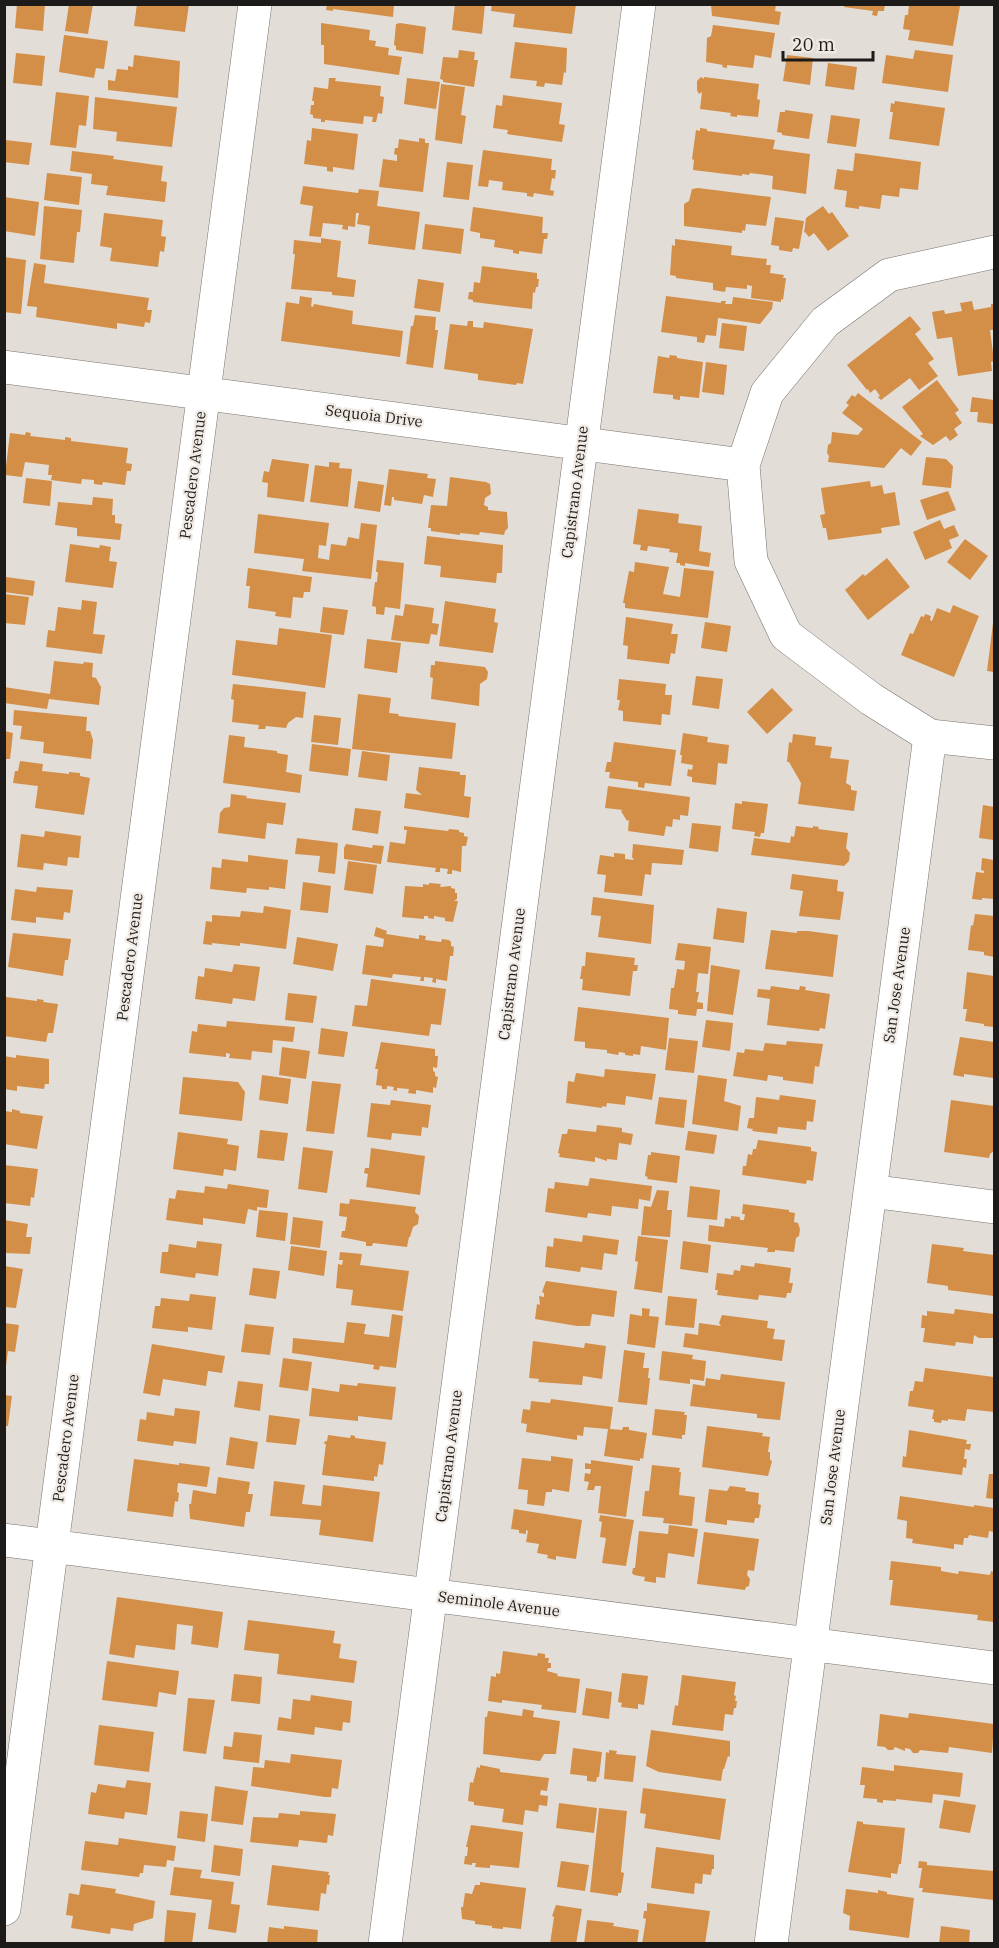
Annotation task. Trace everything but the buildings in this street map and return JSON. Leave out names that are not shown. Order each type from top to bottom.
[{"type":"street","name":"Pescadero Avenue","points":[[4,1909],[255,4]]},
{"type":"street","name":"Capistrano Avenue","points":[[385,1944],[639,4]]},
{"type":"street","points":[[994,249],[889,275],[825,322],[767,393],[743,465],[752,561],[786,635],[871,699],[930,736],[994,743]]},
{"type":"street","name":"Sequoia Drive","points":[[4,367],[743,465]]},
{"type":"street","name":"San Jose Avenue","points":[[771,1944],[930,736]]},
{"type":"street","points":[[870,1191],[994,1207]]},
{"type":"street","name":"Seminole Avenue","points":[[4,1540],[994,1668]]}]
